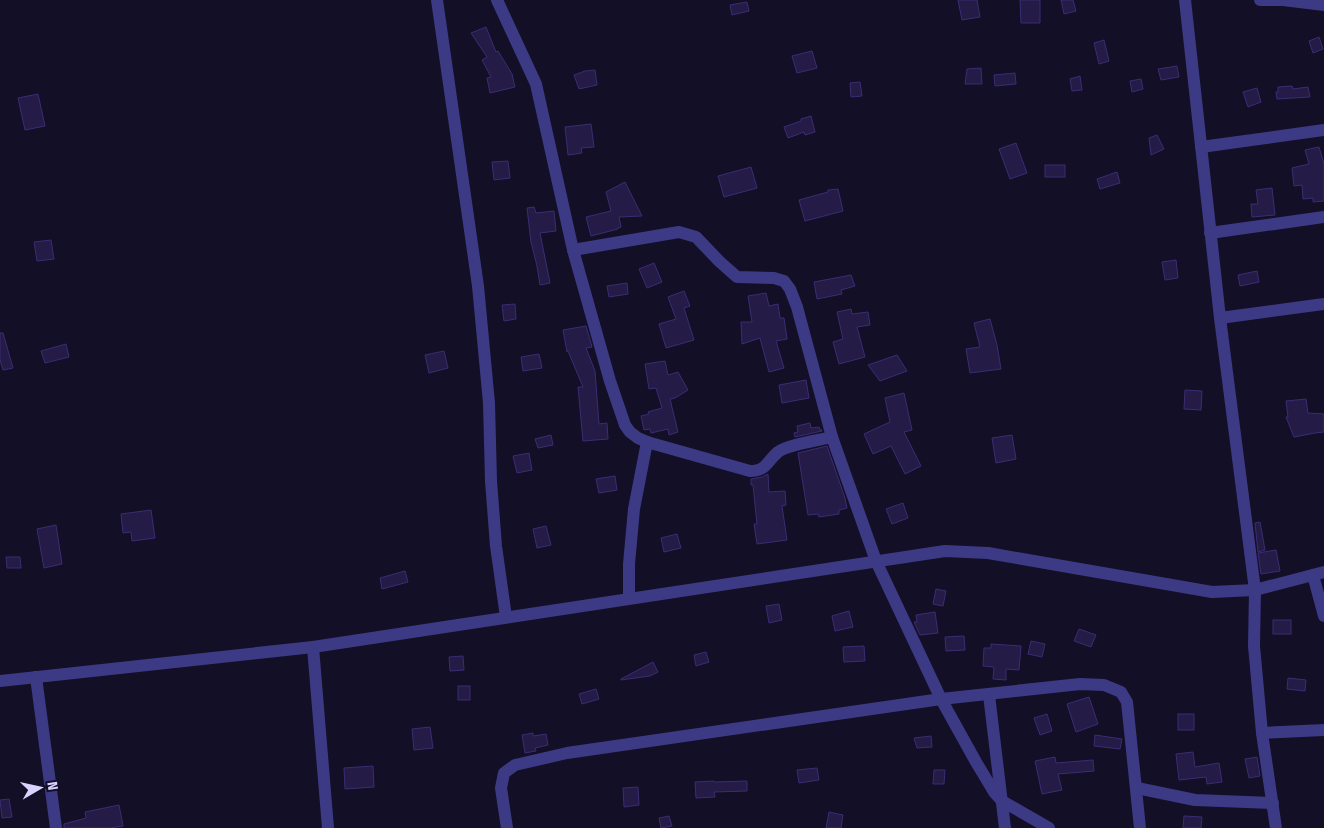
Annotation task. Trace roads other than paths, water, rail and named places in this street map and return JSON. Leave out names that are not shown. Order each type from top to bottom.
[{"type":"street","points":[[439,0],[478,286],[488,402],[490,481],[496,546],[506,617]]},
{"type":"street","points":[[497,0],[536,84],[573,250],[610,381],[625,425],[630,432],[647,442],[750,471],[758,471],[767,466],[779,451],[832,437]]},
{"type":"street","points":[[1185,0],[1220,318],[1255,590],[1254,646],[1262,733],[1276,828]]},
{"type":"street","points":[[1260,0],[1283,0],[1324,6]]},
{"type":"street","points":[[1201,146],[1324,130]]},
{"type":"street","points":[[1210,233],[1324,217]]},
{"type":"street","points":[[573,250],[679,232],[696,237],[737,277],[774,278],[784,281],[790,288],[797,307],[832,437],[876,561],[941,699],[994,792],[1002,801],[1049,828]]},
{"type":"street","points":[[1220,318],[1324,304]]},
{"type":"street","points":[[629,598],[629,564],[634,509],[647,442]]},
{"type":"street","points":[[0,681],[313,647],[944,551],[988,553],[1212,592],[1255,590],[1319,573],[1324,616]]},
{"type":"street","points":[[313,647],[328,828]]},
{"type":"street","points":[[36,676],[56,828]]},
{"type":"street","points":[[507,828],[501,788],[504,773],[515,765],[567,753],[941,699],[1080,684],[1104,685],[1121,692],[1127,702],[1140,828]]},
{"type":"street","points":[[990,695],[1005,828]]},
{"type":"street","points":[[1262,733],[1324,730]]},
{"type":"street","points":[[1137,788],[1195,800],[1273,803]]}]
